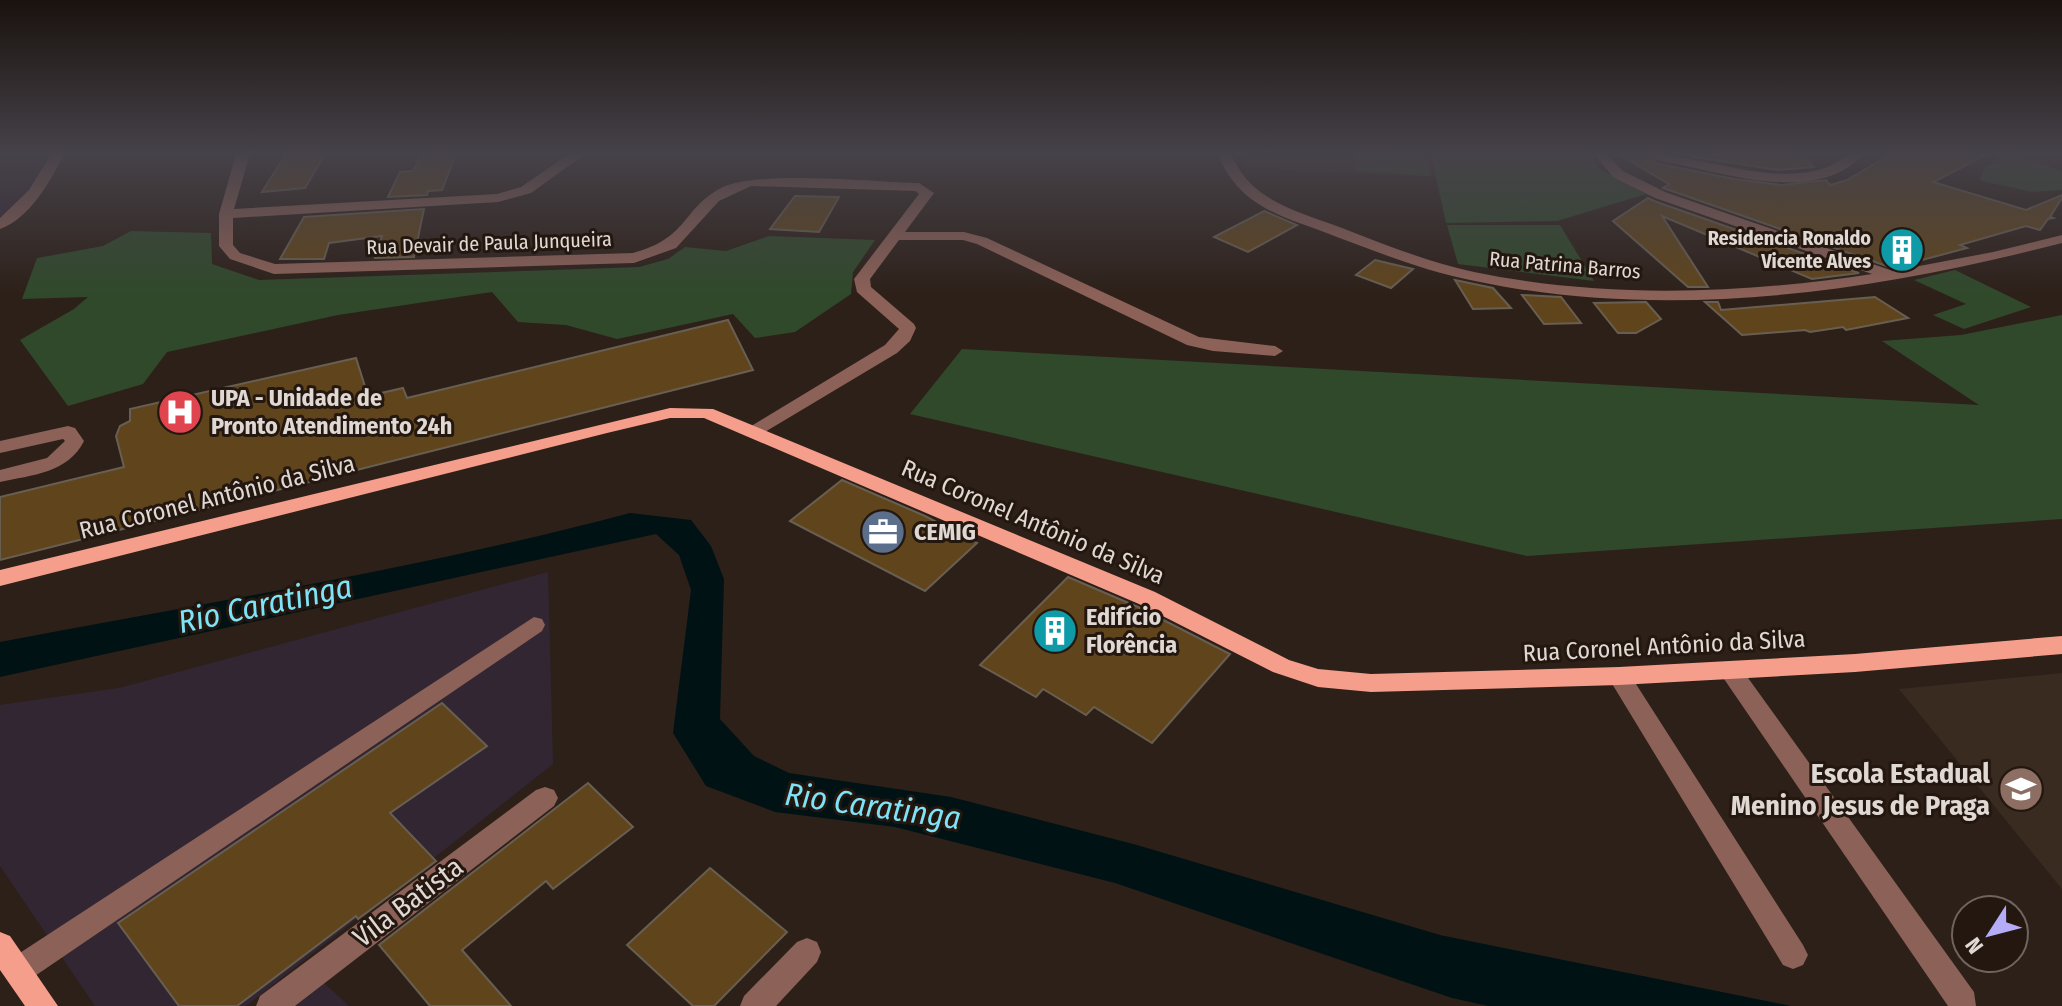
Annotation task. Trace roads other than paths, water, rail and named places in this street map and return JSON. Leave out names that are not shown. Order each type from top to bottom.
[{"type":"main road","name":"Rua Coronel Antônio da Silva","points":[[0,578],[670,413],[707,413],[1147,598],[1281,666],[1318,678],[1371,683],[1619,676],[1855,663],[2062,645]]},
{"type":"main road","points":[[0,946],[43,1006]]},
{"type":"street","points":[[0,225],[29,201]]},
{"type":"street","points":[[230,201],[226,214],[448,201]]},
{"type":"street","name":"Rua Devair de Paula Junqueira","points":[[226,214],[226,246],[235,256],[274,269],[634,258],[674,243],[712,201]]},
{"type":"street","name":"Rua Devair de Paula Junqueira","points":[[755,432],[891,349],[904,337],[908,328],[863,289],[862,279],[921,201]]},
{"type":"street","name":"Rua Patrina Barros","points":[[1262,201],[1273,208],[1406,257],[1480,277],[1548,288],[1661,293],[1791,289],[1890,275],[2062,239]]},
{"type":"street","points":[[1677,201],[1890,275]]},
{"type":"street","points":[[895,236],[964,236],[982,241],[1193,341],[1213,346],[1275,351]]},
{"type":"street","points":[[0,447],[68,432],[75,441],[69,452],[52,462],[0,476]]},
{"type":"street","points":[[19,970],[534,625]]},
{"type":"street","points":[[1730,670],[1963,1002]]},
{"type":"street","points":[[1619,676],[1793,955]]},
{"type":"street","name":"Vila Batista","points":[[271,1006],[545,798]]},
{"type":"street","points":[[755,1006],[807,952]]},
{"type":"water","name":"Rio Caratinga","points":[[630,513],[691,520],[711,546],[724,579],[720,719],[754,756],[789,773],[951,797],[1137,845],[1440,935],[1791,1006],[1488,1006],[1452,998],[1115,883],[895,827],[775,812],[706,786],[673,733],[691,590],[679,555],[656,534],[0,677],[0,642],[474,551]]},
{"type":"place","name":"Residencia Ronaldo Vicente Alves","points":[[1902,250]]},
{"type":"place","name":"UPA - Unidade de Pronto Atendimento 24h","points":[[180,412]]},
{"type":"place","name":"CEMIG","points":[[883,532]]},
{"type":"place","name":"Edifício Florência","points":[[1055,631]]},
{"type":"place","name":"Escola Estadual Menino Jesus de Praga","points":[[2021,789]]}]
